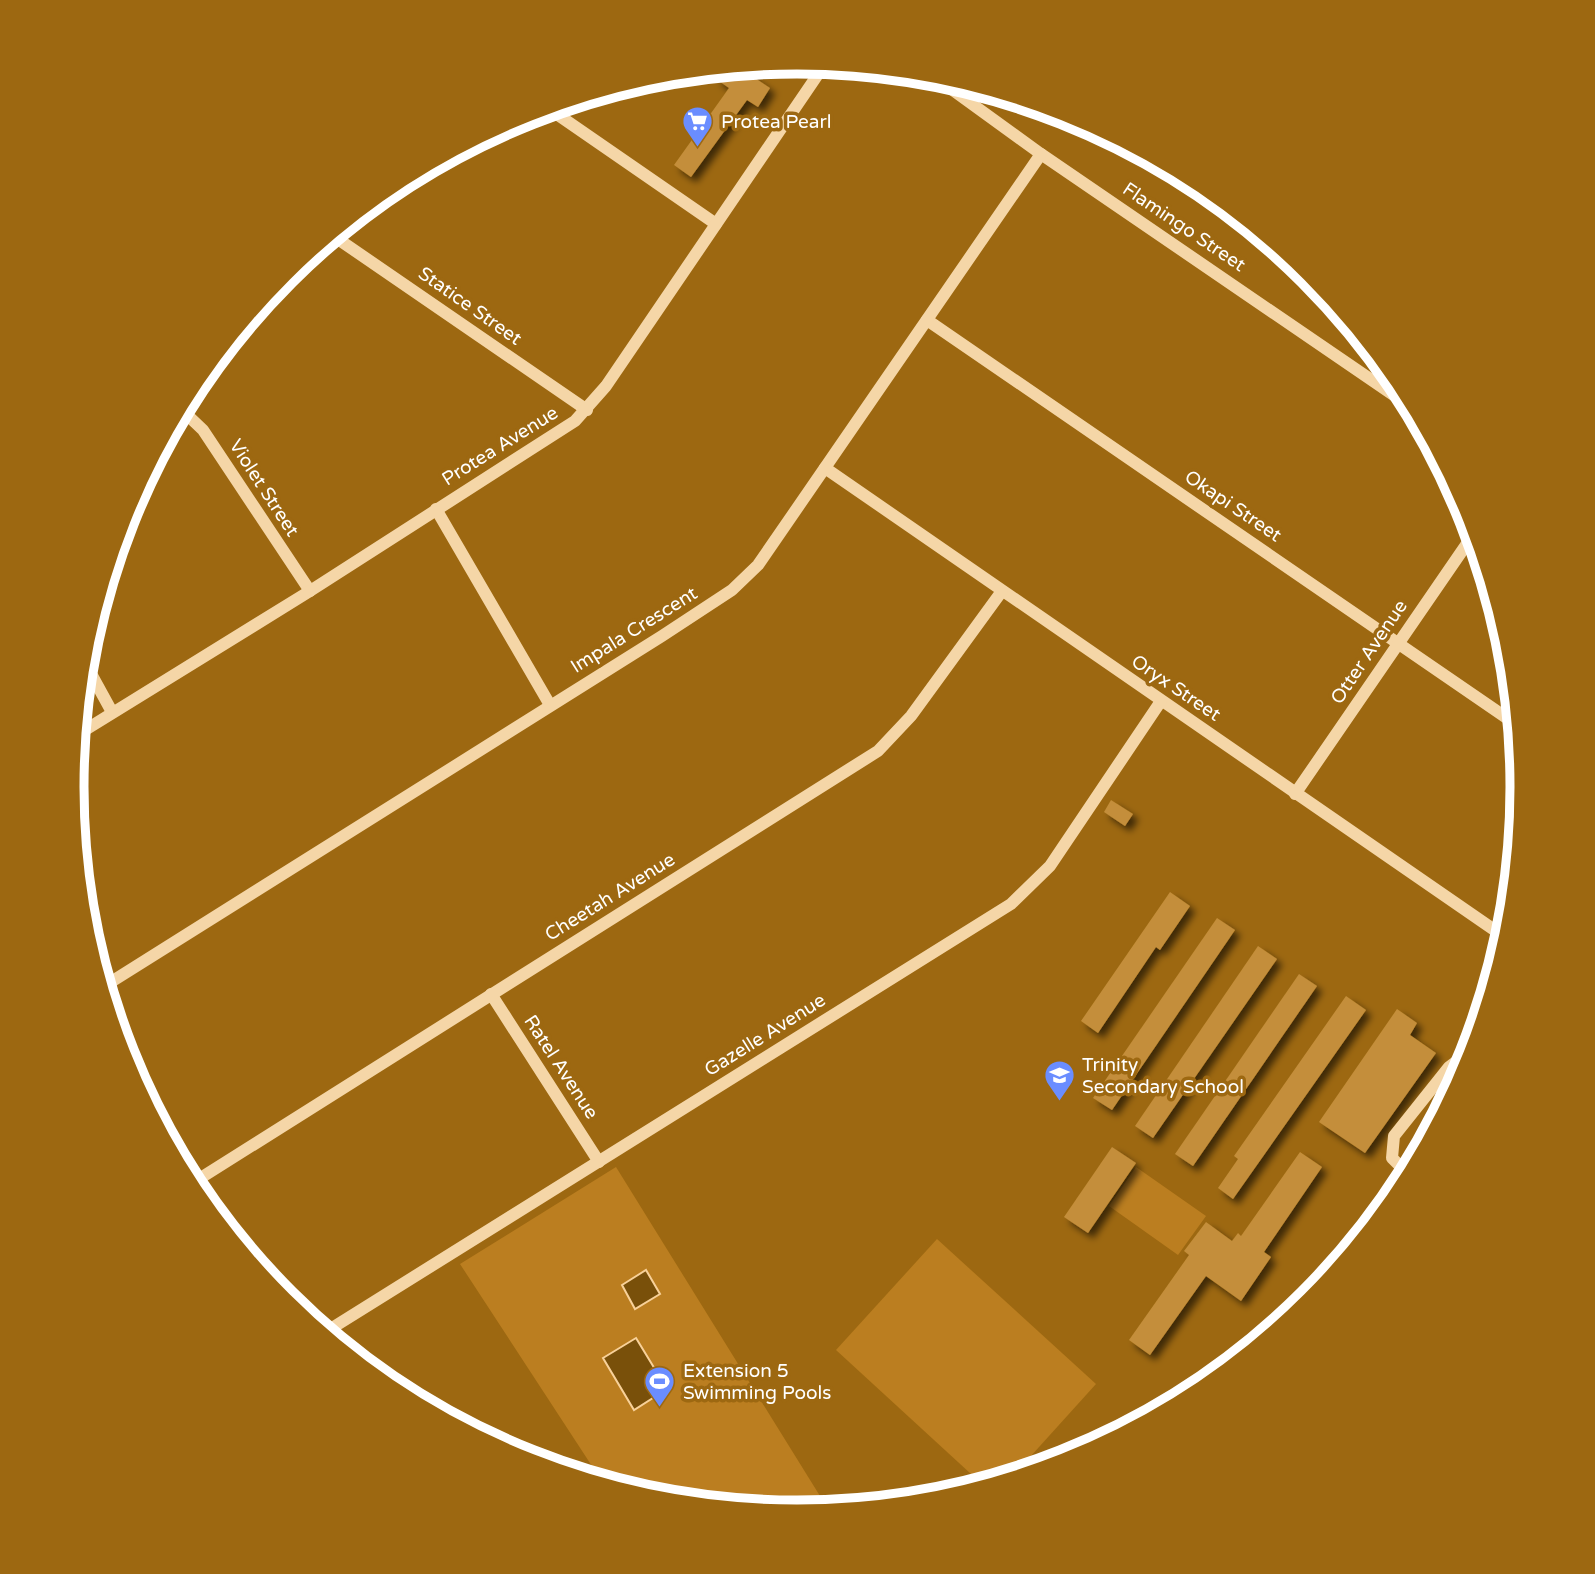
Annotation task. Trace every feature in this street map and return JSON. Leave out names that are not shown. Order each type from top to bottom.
[{"type":"street","name":"Protea Avenue","points":[[87,728],[310,591],[564,429],[587,410],[818,74]]},
{"type":"street","name":"Flamingo Street","points":[[954,91],[1041,154],[1393,395]]},
{"type":"street","points":[[558,115],[716,224]]},
{"type":"street","name":"Impala Crescent","points":[[111,982],[662,636],[746,579],[1041,154]]},
{"type":"street","name":"Statice Street","points":[[340,240],[587,410]]},
{"type":"street","name":"Okapi Street","points":[[927,320],[1507,718]]},
{"type":"street","name":"Violet Street","points":[[189,416],[203,430],[310,591]]},
{"type":"street","name":"Oryx Street","points":[[825,468],[1496,931]]},
{"type":"street","points":[[436,509],[550,705]]},
{"type":"street","name":"Otter Avenue","points":[[1295,794],[1467,543]]},
{"type":"street","name":"Cheetah Avenue","points":[[201,1178],[877,751],[911,716],[1002,591]]},
{"type":"street","points":[[93,677],[112,712]]},
{"type":"street","name":"Gazelle Avenue","points":[[333,1328],[1011,904],[1032,887],[1050,866],[1161,701]]},
{"type":"street","name":"Ratel Avenue","points":[[491,994],[599,1162]]},
{"type":"street","points":[[1401,1167],[1392,1158],[1394,1136],[1456,1062]]},
{"type":"shaded area","name":"Extension 5 Swimming Pools","points":[[616,1167],[824,1499],[751,1499],[704,1494],[658,1487],[595,1471],[460,1264]]},
{"type":"shaded area","points":[[1136,1167],[1206,1216],[1178,1255],[1109,1206]]},
{"type":"shaded area","points":[[937,1239],[1096,1384],[1024,1464],[975,1478],[836,1350]]},
{"type":"shaded area","points":[[646,1270],[660,1294],[635,1309],[622,1285]]},
{"type":"shaded area","points":[[636,1338],[667,1389],[634,1410],[603,1358]]},
{"type":"building","name":"Protea Pearl","points":[[751,75],[770,88],[758,107],[747,100],[691,177],[674,165],[729,88],[716,79]]},
{"type":"building","points":[[1111,800],[1133,814],[1125,826],[1104,812]]},
{"type":"building","points":[[1170,892],[1190,906],[1160,950],[1156,947],[1098,1033],[1081,1021]]},
{"type":"building","points":[[1217,918],[1235,930],[1112,1110],[1093,1098]]},
{"type":"building","points":[[1258,946],[1277,959],[1153,1138],[1135,1126]]},
{"type":"building","points":[[1299,974],[1317,986],[1193,1166],[1175,1154]]},
{"type":"building","points":[[1346,996],[1366,1010],[1233,1199],[1218,1188],[1238,1159],[1234,1156]]},
{"type":"building","points":[[1397,1009],[1417,1023],[1410,1035],[1436,1053],[1365,1153],[1319,1122]]},
{"type":"building","points":[[1112,1147],[1136,1163],[1088,1233],[1064,1217]]},
{"type":"building","points":[[1300,1152],[1322,1167],[1264,1252],[1271,1257],[1241,1301],[1206,1276],[1150,1355],[1129,1340],[1189,1255],[1184,1251],[1206,1222],[1232,1241],[1238,1233],[1241,1236]]},
{"type":"place","name":"Protea Pearl","points":[[698,149]]},
{"type":"place","name":"Trinity Secondary School","points":[[1059,1103]]},
{"type":"place","name":"Extension 5 Swimming Pools","points":[[660,1409]]}]
